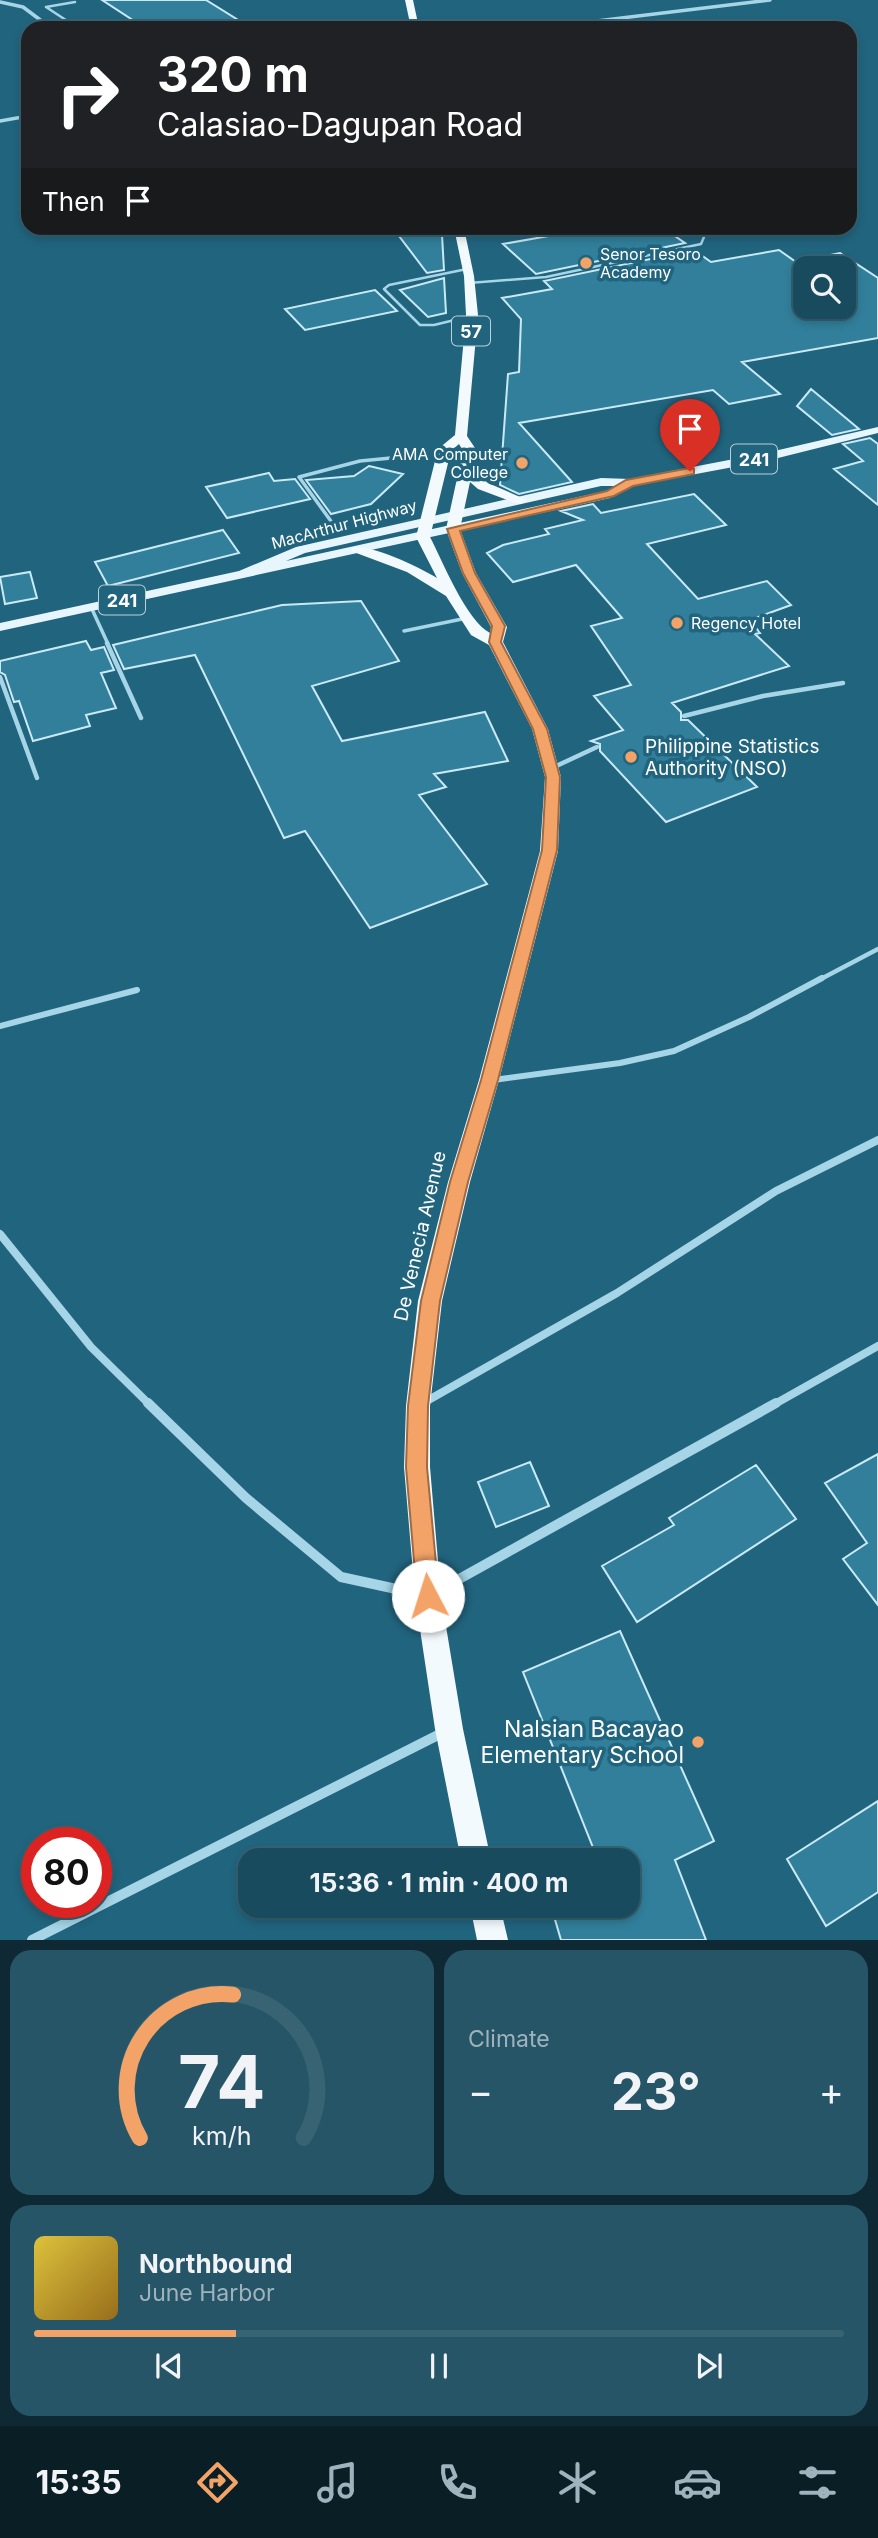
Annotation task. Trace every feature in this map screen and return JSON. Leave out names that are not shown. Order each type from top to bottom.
[{"type":"highway","points":[[409,0],[414,21]]},
{"type":"highway","name":"57","points":[[454,522],[470,451],[461,436],[472,315],[460,235]]},
{"type":"highway","points":[[424,529],[445,449],[461,436]]},
{"type":"highway","points":[[467,473],[483,486],[520,500]]},
{"type":"highway","name":"De Venecia Avenue","points":[[454,522],[469,573],[499,626],[495,642]]},
{"type":"highway","name":"De Venecia Avenue","points":[[424,529],[453,596],[476,632],[495,642],[540,729],[552,768],[549,850],[489,1080],[459,1182],[430,1301],[418,1406],[417,1467],[428,1596],[474,1848]]},
{"type":"highway","points":[[358,551],[412,569],[433,580],[453,596]]},
{"type":"highway","points":[[488,1918],[493,1940]]},
{"type":"main road","name":"241","points":[[454,522],[520,500],[601,482],[630,483],[770,456],[878,430]]},
{"type":"main road","name":"241","points":[[424,529],[610,494],[630,483]]},
{"type":"main road","name":"MacArthur Highway","points":[[0,627],[244,573],[358,551],[424,529]]},
{"type":"main road","name":"MacArthur Highway","points":[[244,573],[293,552],[424,529]]},
{"type":"street","points":[[597,21],[770,0]]},
{"type":"street","points":[[0,2],[23,7],[42,21]]},
{"type":"street","points":[[0,121],[21,117]]},
{"type":"street","points":[[418,1406],[617,1293],[776,1191],[878,1140]]},
{"type":"street","points":[[0,1234],[91,1346],[246,1498],[306,1549],[341,1577],[428,1596],[878,1346]]},
{"type":"street","points":[[32,1940],[450,1729]]},
{"type":"lane","points":[[67,21],[46,7],[75,2]]},
{"type":"lane","points":[[469,283],[546,277],[701,244],[704,237],[701,235]]},
{"type":"lane","points":[[467,269],[389,285],[384,289],[420,325],[435,325],[472,315]]},
{"type":"lane","points":[[333,524],[298,480],[299,477],[374,459],[422,455]]},
{"type":"lane","points":[[90,607],[141,718]]},
{"type":"lane","points":[[404,631],[467,618]]},
{"type":"lane","points":[[0,677],[37,778]]},
{"type":"lane","points":[[684,716],[763,696],[843,683]]},
{"type":"lane","points":[[552,768],[597,747]]},
{"type":"lane","points":[[489,1080],[620,1063],[674,1051],[749,1017],[878,949]]},
{"type":"lane","points":[[0,1026],[137,990]]},
{"type":"building","points":[[102,0],[206,0],[240,21],[134,21]]},
{"type":"building","points":[[398,235],[442,235],[444,270],[427,273]]},
{"type":"building","points":[[555,235],[673,235],[685,243],[536,274],[503,244]]},
{"type":"building","points":[[694,250],[711,262],[779,250],[793,260],[793,319],[856,319],[856,264],[878,278],[878,338],[742,362],[780,394],[729,404],[713,390],[519,423],[572,482],[519,494],[500,485],[508,374],[519,372],[521,319],[502,298],[552,289],[544,281]]},
{"type":"building","points":[[444,278],[446,313],[428,317],[400,290]]},
{"type":"building","points":[[375,290],[397,311],[305,330],[285,309]]},
{"type":"building","points":[[811,389],[859,429],[832,435],[797,406]]},
{"type":"building","points":[[870,438],[878,444],[878,505],[834,469],[863,461],[843,444]]},
{"type":"building","points":[[369,466],[403,474],[371,504],[331,514],[306,480],[354,476]]},
{"type":"building","points":[[269,473],[274,481],[295,479],[310,499],[227,518],[206,487]]},
{"type":"building","points":[[694,494],[726,525],[647,544],[698,599],[767,581],[791,605],[750,620],[760,633],[755,634],[789,666],[672,703],[681,712],[681,720],[688,720],[757,787],[666,822],[600,751],[600,744],[591,741],[623,730],[594,696],[631,685],[591,626],[622,618],[576,565],[513,582],[487,553],[503,545],[549,534],[545,529],[583,520],[561,511],[593,504],[601,513]]},
{"type":"building","points":[[223,530],[239,553],[108,586],[95,562]]},
{"type":"building","points":[[30,572],[37,598],[5,604],[0,577]]},
{"type":"building","points":[[361,601],[399,661],[312,686],[342,741],[485,712],[508,761],[434,774],[446,787],[419,795],[487,884],[370,928],[305,831],[284,838],[195,655],[124,669],[113,645],[282,605]]},
{"type":"building","points":[[86,641],[91,650],[104,647],[114,670],[101,673],[116,708],[86,715],[90,726],[33,741],[19,701],[14,702],[5,675],[0,672],[0,661]]},
{"type":"building","points":[[878,1454],[878,1605],[843,1559],[867,1543],[825,1483]]},
{"type":"building","points":[[530,1462],[549,1506],[496,1527],[478,1482]]},
{"type":"building","points":[[756,1465],[796,1519],[637,1622],[602,1566],[674,1525],[669,1518]]},
{"type":"building","points":[[620,1631],[714,1841],[675,1860],[706,1940],[561,1940],[555,1918],[640,1918],[640,1848],[593,1848],[523,1672]]},
{"type":"building","points":[[878,1801],[878,1892],[826,1926],[787,1859]]},
{"type":"place","name":"Senor Tesoro Academy","points":[[586,263]]},
{"type":"place","name":"AMA Computer College","points":[[522,463]]},
{"type":"place","name":"Regency Hotel","points":[[677,623]]},
{"type":"place","name":"Philippine Statistics Authority (NSO)","points":[[631,757]]},
{"type":"place","name":"Nalsian Bacayao Elementary School","points":[[698,1742]]},
{"type":"route","points":[[428,1596],[417,1467],[418,1406],[430,1301],[459,1182],[489,1080],[549,850],[553,777],[540,729],[495,642],[499,626],[469,573],[453,529],[610,494],[630,483],[690,471]]}]
